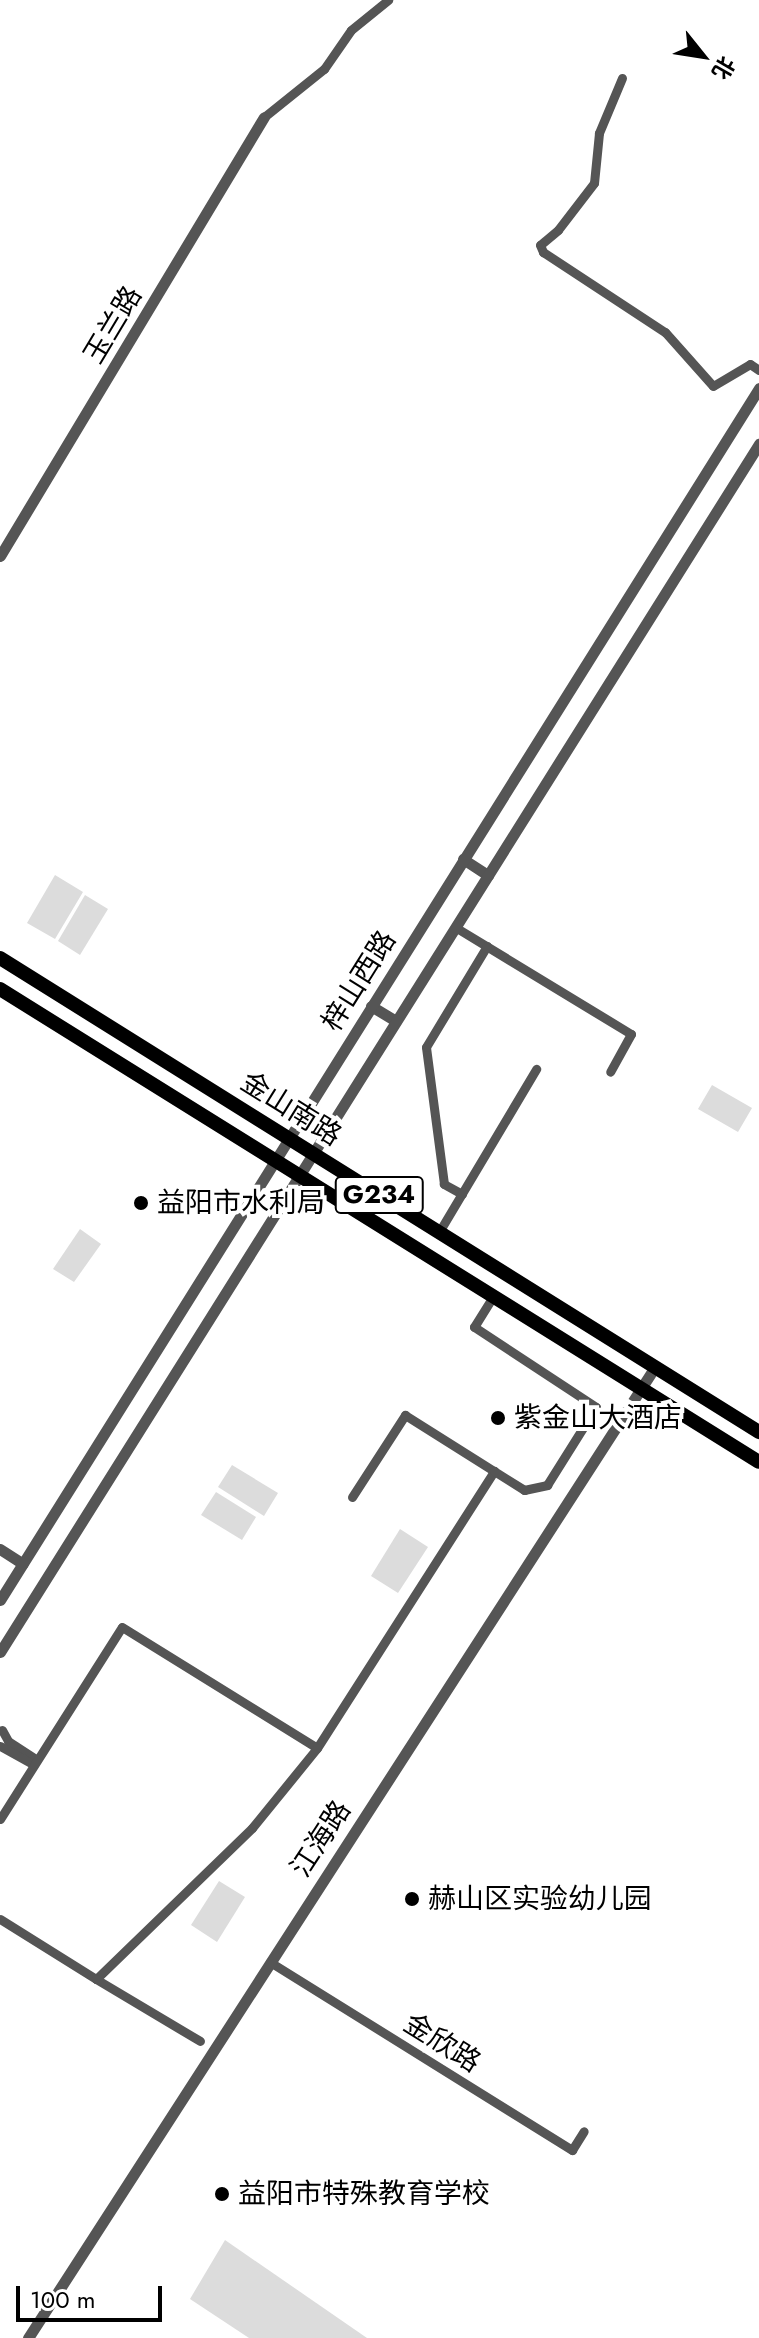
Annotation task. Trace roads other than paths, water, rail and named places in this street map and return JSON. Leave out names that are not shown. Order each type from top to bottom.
[{"type":"highway","name":"金山南路","points":[[0,958],[759,1432]]},
{"type":"highway","name":"金山南路","points":[[0,989],[759,1462]]},
{"type":"street","points":[[264,117],[324,69],[351,30],[388,0]]},
{"type":"street","points":[[622,78],[599,133],[594,183],[558,230],[540,245],[563,268],[665,332],[713,386],[750,364],[759,370]]},
{"type":"street","name":"玉兰路","points":[[0,556],[264,117]]},
{"type":"street","name":"梓山西路","points":[[0,1600],[463,859],[754,405],[759,388]]},
{"type":"street","name":"梓山西路","points":[[0,1652],[759,444]]},
{"type":"street","points":[[463,859],[488,875]]},
{"type":"street","points":[[455,927],[631,1034],[610,1072]]},
{"type":"street","points":[[462,1194],[444,1184],[426,1047],[487,946]]},
{"type":"street","points":[[371,1006],[396,1021]]},
{"type":"street","points":[[439,1232],[536,1069]]},
{"type":"street","points":[[352,1497],[405,1415],[524,1490],[547,1485],[596,1407],[474,1327],[493,1296]]},
{"type":"street","name":"江海路","points":[[28,2338],[655,1367]]},
{"type":"street","points":[[96,1979],[252,1828],[317,1748],[494,1471]]},
{"type":"street","points":[[0,1549],[23,1564]]},
{"type":"street","points":[[0,1819],[122,1627],[317,1748]]},
{"type":"street","points":[[1,1728],[8,1741],[34,1762]]},
{"type":"street","points":[[0,1746],[34,1762]]},
{"type":"street","points":[[0,1919],[200,2041]]},
{"type":"street","name":"金欣路","points":[[270,1962],[572,2150],[584,2131]]},
{"type":"place","name":"益阳市水利局","points":[[141,1203]]},
{"type":"place","name":"紫金山大酒店","points":[[498,1418]]},
{"type":"place","name":"赫山区实验幼儿园","points":[[412,1899]]},
{"type":"place","name":"益阳市特殊教育学校","points":[[222,2194]]}]
